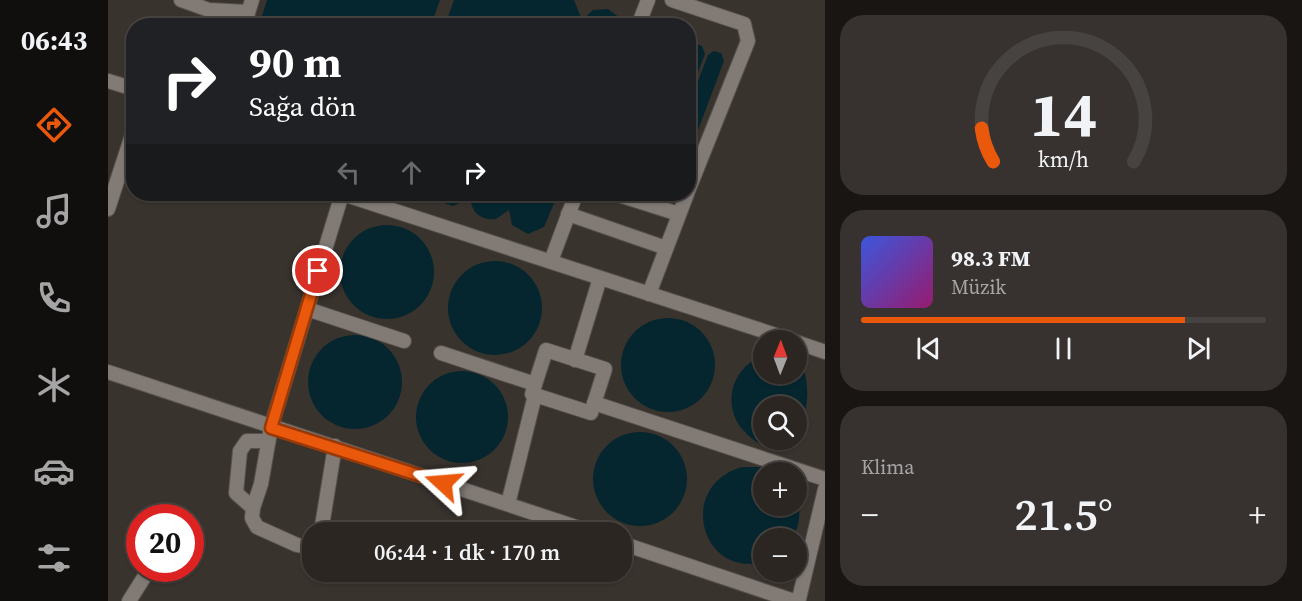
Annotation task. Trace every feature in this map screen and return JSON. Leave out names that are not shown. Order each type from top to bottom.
[{"type":"street","points":[[181,0],[209,10],[248,13]]},
{"type":"street","points":[[641,18],[648,0]]},
{"type":"street","points":[[672,0],[744,24],[748,36],[696,171]]},
{"type":"street","points":[[108,81],[126,87]]},
{"type":"street","points":[[108,209],[126,154]]},
{"type":"street","points":[[302,546],[257,527],[252,518],[253,508],[261,484],[270,434],[341,201]]},
{"type":"street","points":[[365,201],[760,330]]},
{"type":"street","points":[[551,261],[573,201]]},
{"type":"street","points":[[638,201],[679,214]]},
{"type":"street","points":[[649,294],[684,201]]},
{"type":"street","points":[[568,214],[666,248]]},
{"type":"street","points":[[575,360],[600,278]]},
{"type":"street","points":[[307,309],[404,341]]},
{"type":"street","points":[[807,346],[825,352]]},
{"type":"street","points":[[441,353],[535,389],[591,413],[605,369],[546,350],[535,389],[508,504]]},
{"type":"street","points":[[108,372],[270,434],[335,446],[561,522]]},
{"type":"street","points":[[594,403],[825,479]]},
{"type":"street","points":[[253,508],[236,493],[240,451],[247,441],[270,434]]},
{"type":"street","points":[[323,522],[335,446]]},
{"type":"street","points":[[632,547],[794,601],[802,596],[825,489]]},
{"type":"street","points":[[129,601],[141,582]]},
{"type":"water","points":[[267,0],[440,0],[434,18],[261,18]]},
{"type":"water","points":[[454,0],[574,0],[581,18],[448,18]]},
{"type":"water","points":[[608,9],[620,18],[584,18],[593,10]]},
{"type":"water","points":[[696,44],[702,46],[705,54],[696,78]]},
{"type":"water","points":[[714,51],[721,53],[724,61],[696,135],[696,86],[708,55]]},
{"type":"water","points":[[440,201],[464,201],[453,206]]},
{"type":"water","points":[[471,201],[555,201],[544,227],[528,234],[512,225],[509,210],[496,219],[486,219],[478,215]]},
{"type":"water","points":[[387,225],[405,229],[420,239],[430,254],[434,272],[430,290],[420,305],[405,315],[387,319],[369,315],[354,305],[344,290],[340,272],[344,254],[354,239],[369,229]]},
{"type":"water","points":[[495,261],[513,265],[528,275],[538,290],[542,308],[538,326],[528,341],[513,351],[495,355],[477,351],[462,341],[452,326],[448,308],[452,290],[462,275],[477,265]]},
{"type":"water","points":[[668,318],[686,322],[701,332],[711,347],[715,365],[711,383],[701,398],[686,408],[668,412],[650,408],[635,398],[625,383],[621,365],[625,347],[635,332],[650,322]]},
{"type":"water","points":[[355,335],[373,339],[388,349],[398,364],[402,382],[398,400],[388,415],[373,425],[355,429],[337,425],[322,415],[312,400],[308,382],[312,364],[322,349],[337,339]]},
{"type":"water","points":[[752,361],[753,384],[806,384],[807,392],[807,396],[753,396],[753,438],[738,423],[732,408],[732,393],[736,380]]},
{"type":"water","points":[[462,371],[480,374],[495,384],[505,399],[508,417],[505,435],[495,450],[480,460],[462,463],[444,460],[429,450],[419,435],[416,417],[419,399],[429,384],[444,374]]},
{"type":"water","points":[[631,433],[649,433],[666,440],[679,453],[686,470],[686,488],[679,505],[666,518],[649,525],[632,525],[632,522],[622,522],[614,518],[601,505],[594,488],[594,470],[601,453],[614,440]]},
{"type":"water","points":[[742,467],[753,467],[753,516],[799,516],[796,528],[753,528],[753,562],[742,563],[724,557],[712,544],[704,528],[703,510],[709,492],[721,477]]},
{"type":"route","points":[[318,271],[271,428],[335,446],[443,483]]}]
